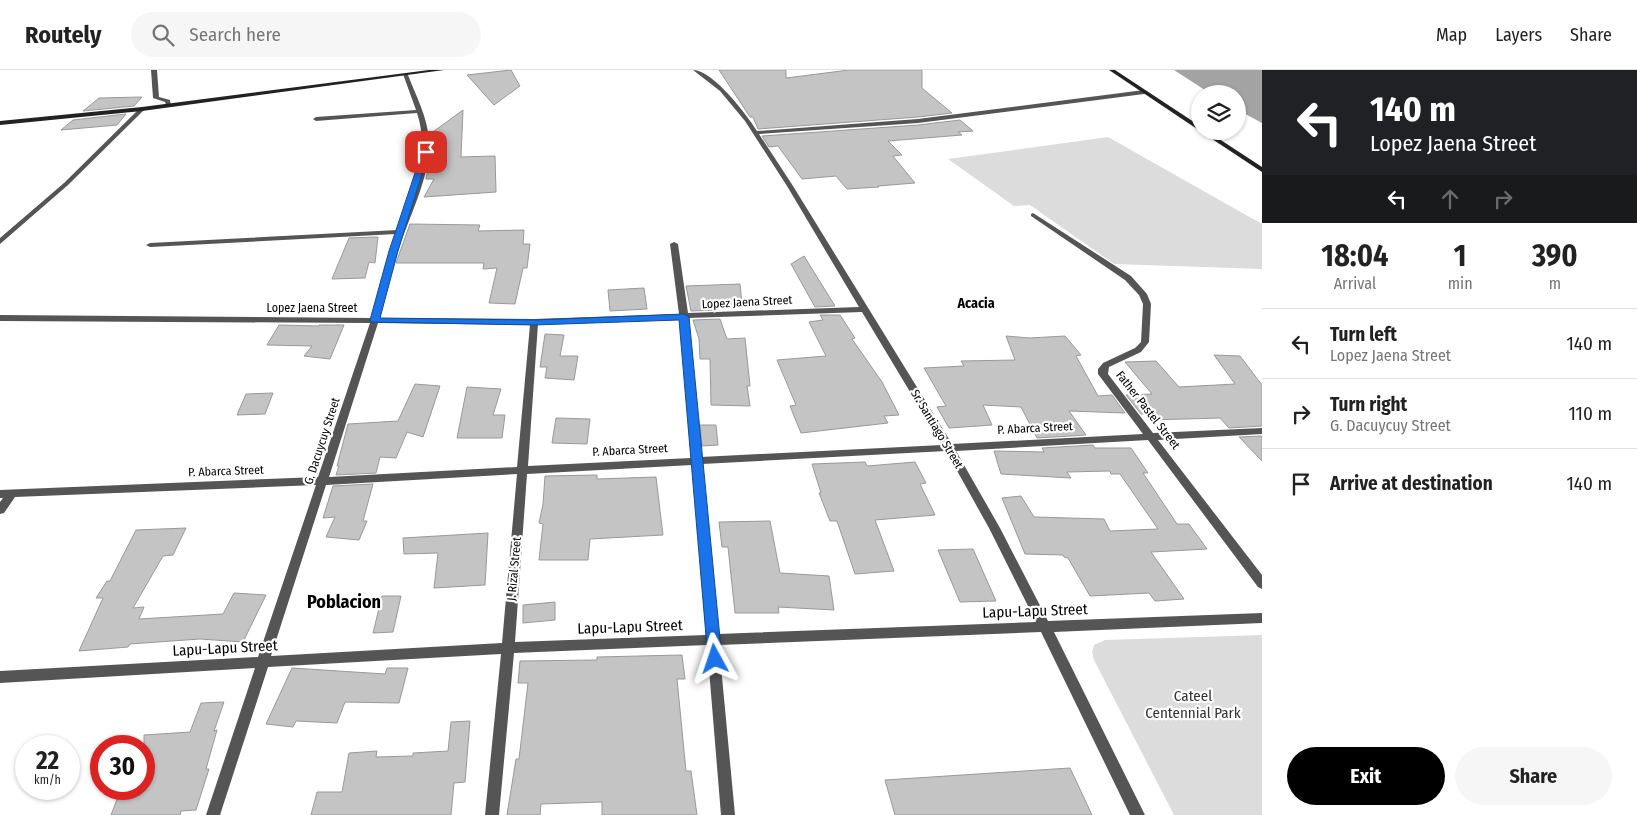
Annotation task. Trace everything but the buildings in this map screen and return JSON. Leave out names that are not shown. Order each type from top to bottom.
[{"type":"street","points":[[154,70],[156,98],[168,101],[169,106]]},
{"type":"street","points":[[0,123],[169,106],[419,71],[441,70]]},
{"type":"street","name":"Sr. Santiago Street","points":[[696,70],[722,90],[755,133],[948,446],[994,528],[1045,626],[1138,815]]},
{"type":"street","points":[[1112,70],[1191,123]]},
{"type":"street","name":"G. Dacuycuy Street","points":[[213,815],[375,320],[400,232],[426,152],[426,139],[419,112],[405,74]]},
{"type":"street","points":[[755,133],[918,121],[1144,92]]},
{"type":"street","points":[[0,242],[66,184],[142,109]]},
{"type":"street","points":[[316,118],[419,112]]},
{"type":"street","points":[[1216,140],[1262,170]]},
{"type":"street","name":"Father Pastel Street","points":[[1033,215],[1128,278],[1143,294],[1147,304],[1144,342],[1138,350],[1113,361],[1103,369],[1103,374],[1262,584]]},
{"type":"street","points":[[150,246],[400,232]]},
{"type":"street","points":[[674,244],[684,317],[728,815]]},
{"type":"street","name":"Lopez Jaena Street","points":[[0,318],[534,322],[864,309]]},
{"type":"street","name":"J. Rizal Street","points":[[492,815],[508,648],[534,322]]},
{"type":"street","name":"P. Abarca Street","points":[[0,494],[322,480],[1262,431]]},
{"type":"street","points":[[0,510],[12,493]]},
{"type":"street","name":"Lapu-Lapu Street","points":[[0,677],[508,648],[1262,618]]},
{"type":"green space","points":[[1108,137],[1262,224],[1262,269],[1114,264],[1030,205],[1014,206],[948,159]]},
{"type":"green space","name":"Cateel Centennial Park","points":[[1262,635],[1262,815],[1174,815],[1094,660],[1092,652],[1094,645],[1105,640]]},
{"type":"shaded area","points":[[1174,70],[1262,70],[1262,123],[1246,114],[1246,85],[1197,85]]},
{"type":"district","name":"Acacia","points":[[976,303]]},
{"type":"district","name":"Poblacion","points":[[344,602]]},
{"type":"route","points":[[426,152],[422,170],[393,251],[375,320],[534,322],[684,317],[715,659]]}]
